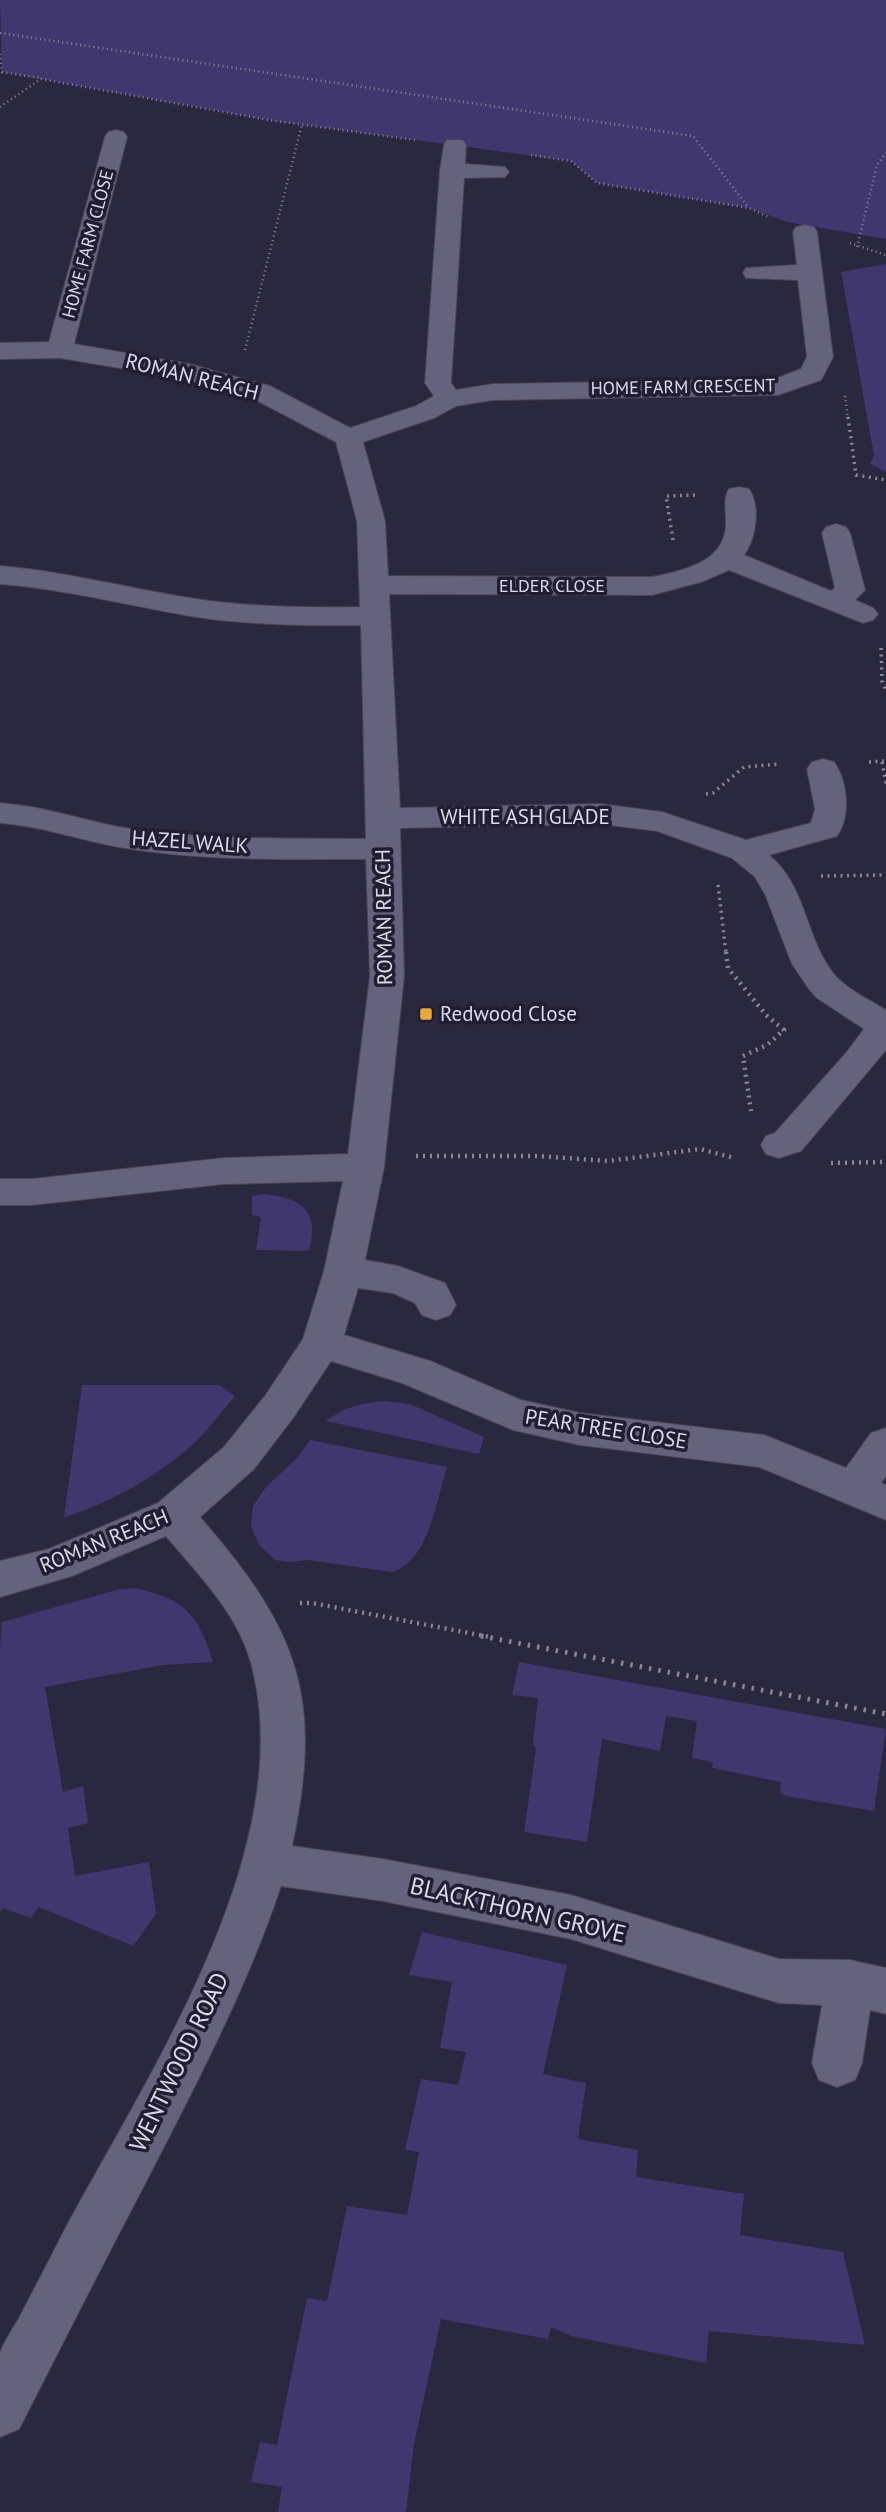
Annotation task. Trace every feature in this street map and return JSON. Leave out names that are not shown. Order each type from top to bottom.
[{"type":"street","name":"HOME FARM CLOSE","points":[[60,350],[116,137]]},
{"type":"street","points":[[449,399],[438,383],[455,145]]},
{"type":"street","points":[[453,170],[497,172]]},
{"type":"street","points":[[805,232],[820,357],[812,374]]},
{"type":"street","points":[[755,272],[810,272]]},
{"type":"street","name":"ROMAN REACH","points":[[0,351],[60,350],[135,360],[189,372],[261,392],[348,438],[371,521],[387,976],[366,1161],[343,1270],[322,1343],[279,1407],[239,1458],[173,1515],[57,1564],[0,1578]]},
{"type":"street","name":"HOME FARM CRESCENT","points":[[348,438],[425,412],[449,399],[493,392],[778,387],[812,374]]},
{"type":"street","points":[[739,495],[740,537],[726,558],[863,614]]},
{"type":"street","points":[[835,602],[850,590],[836,533]]},
{"type":"street","name":"ELDER CLOSE","points":[[373,600],[652,586],[697,575],[726,558]]},
{"type":"street","points":[[0,575],[75,583],[189,607],[250,615],[373,600]]},
{"type":"street","points":[[731,846],[826,829],[831,809],[823,769]]},
{"type":"street","name":"HAZEL WALK","points":[[0,813],[61,823],[130,839],[238,847],[383,834]]},
{"type":"street","name":"WHITE ASH GLADE","points":[[383,834],[601,814],[662,822],[731,846],[771,877],[782,894],[809,964],[821,981],[830,990],[886,1026],[859,1062],[775,1150]]},
{"type":"street","points":[[0,1192],[32,1192],[224,1171],[366,1161]]},
{"type":"street","points":[[343,1270],[398,1280],[431,1293],[436,1305]]},
{"type":"street","name":"PEAR TREE CLOSE","points":[[322,1343],[416,1372],[513,1414],[580,1429],[764,1451],[870,1496],[886,1444]]},
{"type":"street","name":"WENTWOOD ROAD","points":[[0,2410],[211,2009],[266,1863],[286,1755],[273,1661],[254,1619],[235,1590],[173,1515]]},
{"type":"street","name":"BLACKTHORN GROVE","points":[[266,1863],[383,1880],[571,1917],[779,1981],[868,1987],[838,2063]]},
{"type":"path","points":[[0,33],[693,136],[749,208]]},
{"type":"path","points":[[0,54],[2,72],[302,124],[571,161],[597,183],[749,208],[805,232]]},
{"type":"path","points":[[0,107],[41,79]]},
{"type":"path","points":[[189,372],[223,368],[243,355],[302,124]]},
{"type":"path","points":[[886,153],[877,165],[859,246],[886,255]]},
{"type":"path","points":[[812,374],[844,387],[856,475],[886,480]]},
{"type":"path","points":[[676,580],[677,565],[666,496],[739,495]]},
{"type":"path","points":[[882,762],[886,785]]},
{"type":"path","points":[[366,1161],[538,1156],[608,1161],[700,1149],[775,1150],[743,1056],[767,1045],[784,1030],[766,1015],[728,968],[718,897],[731,846]]},
{"type":"path","points":[[771,877],[886,875]]},
{"type":"path","points":[[254,1619],[279,1604],[312,1603],[886,1714]]},
{"type":"shaded area","points":[[0,0],[886,0],[886,239],[787,222],[749,208],[597,183],[571,161],[268,120],[2,72]]},
{"type":"shaded area","points":[[886,264],[886,472],[870,464],[874,455],[841,272]]},
{"type":"shaded area","points":[[265,1194],[290,1200],[306,1210],[312,1226],[309,1251],[256,1250],[261,1217],[252,1215],[252,1196]]},
{"type":"shaded area","points":[[82,1385],[219,1385],[235,1396],[204,1433],[171,1462],[117,1496],[64,1517]]},
{"type":"shaded area","points":[[384,1401],[410,1404],[484,1437],[479,1454],[326,1421],[354,1406]]},
{"type":"shaded area","points":[[310,1440],[447,1467],[435,1512],[423,1543],[405,1566],[392,1572],[308,1560],[275,1560],[259,1545],[251,1526],[253,1506],[266,1487],[298,1457]]},
{"type":"shaded area","points":[[136,1588],[153,1592],[187,1611],[202,1632],[213,1662],[163,1665],[45,1687],[63,1792],[83,1786],[88,1823],[68,1828],[75,1876],[149,1862],[156,1914],[133,1946],[39,1907],[31,1918],[3,1908],[0,1913],[0,1647],[2,1622],[120,1589]]},
{"type":"shaded area","points":[[519,1662],[886,1729],[874,1811],[786,1796],[780,1793],[781,1782],[712,1768],[713,1762],[692,1758],[697,1721],[666,1716],[660,1751],[602,1739],[587,1842],[524,1832],[536,1749],[533,1744],[538,1698],[512,1695]]},
{"type":"shaded area","points":[[422,1932],[567,1965],[543,2074],[586,2083],[578,2139],[638,2150],[636,2177],[744,2194],[740,2235],[843,2252],[865,2345],[709,2331],[706,2363],[571,2336],[551,2327],[548,2339],[441,2319],[414,2444],[406,2512],[278,2512],[282,2487],[251,2482],[260,2442],[277,2445],[307,2298],[327,2301],[347,2206],[407,2215],[419,2152],[405,2150],[421,2079],[458,2085],[466,2052],[440,2048],[452,1982],[409,1975]]},
{"type":"place","name":"Redwood Close","points":[[426,1014]]}]
